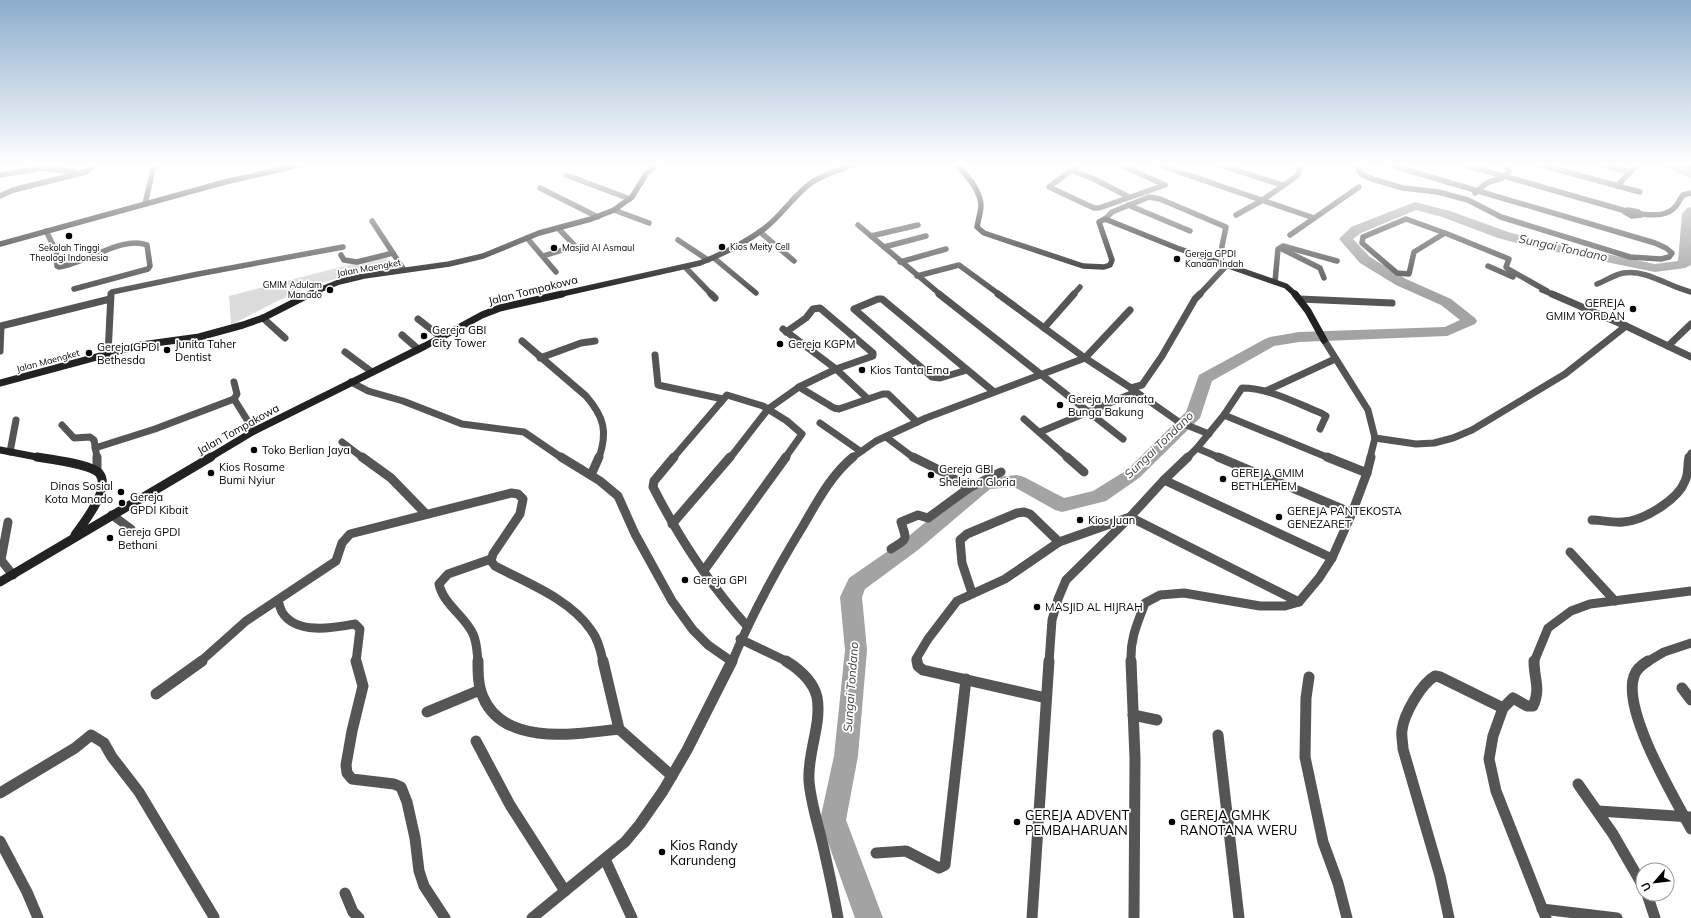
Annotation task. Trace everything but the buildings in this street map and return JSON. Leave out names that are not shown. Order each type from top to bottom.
[{"type":"street","points":[[0,244],[131,208]]},
{"type":"street","points":[[580,208],[598,217]]},
{"type":"street","name":"Jalan Maengket","points":[[0,383],[151,344],[216,333],[263,318],[309,294],[339,282],[364,276],[467,260],[482,256],[527,238],[598,217],[617,208]]},
{"type":"street","name":"Jalan Tompakowa","points":[[0,582],[254,431],[441,338],[482,315],[500,308],[686,268],[711,259],[760,232],[786,208]]},
{"type":"street","points":[[980,208],[978,228],[990,236],[1078,264],[1104,267],[1110,264],[1112,260],[1099,222],[1105,219],[1112,212],[1122,208]]},
{"type":"street","points":[[1135,208],[1190,231]]},
{"type":"street","points":[[1040,432],[1091,412],[1142,385],[1162,356],[1195,299],[1224,264],[1222,246],[1226,229],[1222,224],[1181,208]]},
{"type":"street","points":[[1236,215],[1249,208]]},
{"type":"street","points":[[1282,208],[1314,218]]},
{"type":"street","points":[[1290,235],[1329,208]]},
{"type":"street","points":[[1482,208],[1501,218],[1630,257],[1661,259],[1669,257],[1672,253],[1669,249],[1644,240],[1535,208]]},
{"type":"street","points":[[1615,208],[1633,211],[1640,214],[1653,215],[1668,213],[1674,208]]},
{"type":"street","points":[[614,210],[628,216],[637,217],[649,223]]},
{"type":"street","points":[[1105,219],[1177,248],[1275,282],[1288,288],[1299,299],[1368,410],[1375,438],[1367,473],[1352,513],[1332,558],[1319,578],[1299,602],[1274,607],[1184,593],[1160,595],[1145,603],[1134,631],[1130,647],[1135,758],[1134,918]]},
{"type":"street","points":[[1445,233],[1414,252],[1409,274],[1397,273],[1362,243],[1363,237],[1406,219],[1445,233],[1509,259],[1506,267],[1508,270],[1542,287],[1547,292]]},
{"type":"street","points":[[372,221],[404,270]]},
{"type":"street","points":[[858,225],[917,276],[1091,412],[1123,439]]},
{"type":"street","points":[[871,236],[918,225]]},
{"type":"street","points":[[543,256],[575,246],[574,243],[558,228]]},
{"type":"street","points":[[46,231],[56,251],[57,266],[59,267],[77,264],[125,243],[140,242],[147,245],[150,266],[148,269],[74,289]]},
{"type":"street","points":[[760,232],[794,261]]},
{"type":"street","points":[[884,247],[926,236]]},
{"type":"street","points":[[527,238],[556,272]]},
{"type":"street","points":[[678,240],[711,259],[756,293]]},
{"type":"street","points":[[108,354],[111,293],[344,247]]},
{"type":"street","points":[[1275,282],[1278,249],[1280,247]]},
{"type":"street","points":[[1280,247],[1290,247],[1337,261]]},
{"type":"street","points":[[1280,247],[1320,268],[1324,278]]},
{"type":"street","points":[[900,262],[946,249]]},
{"type":"street","points":[[341,255],[344,260],[353,262],[393,253]]},
{"type":"street","points":[[917,276],[959,265],[1085,358],[1134,390],[1157,408],[1179,422],[1209,434]]},
{"type":"street","points":[[1488,266],[1626,326],[1691,357]]},
{"type":"street","points":[[686,268],[715,298]]},
{"type":"street","points":[[1597,284],[1622,273],[1630,273],[1646,276],[1691,292]]},
{"type":"street","points":[[1044,328],[1080,287]]},
{"type":"street","points":[[967,370],[940,378],[932,377],[854,309],[878,298],[882,299],[994,392]]},
{"type":"street","points":[[0,351],[0,326],[110,299]]},
{"type":"street","points":[[1299,299],[1392,303]]},
{"type":"street","points":[[672,524],[736,450],[768,409],[799,387],[836,369],[873,356],[873,353],[820,308],[813,309],[806,318],[784,331],[836,369],[868,399]]},
{"type":"street","points":[[532,918],[605,859],[636,831],[672,776],[724,678],[746,626],[791,545],[825,490],[860,451],[937,413],[1043,376],[1085,358],[1130,310]]},
{"type":"street","points":[[263,318],[285,338]]},
{"type":"street","points":[[418,319],[441,338]]},
{"type":"street","points":[[1668,346],[1691,324]]},
{"type":"street","points":[[1375,438],[1416,444],[1434,443],[1453,438],[1472,430],[1565,374],[1626,326]]},
{"type":"street","points":[[402,335],[418,349]]},
{"type":"street","points":[[522,341],[594,403],[601,414],[604,442],[600,458],[591,475]]},
{"type":"street","points":[[540,358],[582,343],[595,341]]},
{"type":"street","points":[[344,352],[372,372]]},
{"type":"street","points":[[654,355],[658,385],[723,399]]},
{"type":"street","points":[[1266,391],[1335,359]]},
{"type":"street","points":[[95,448],[155,429],[234,399],[237,394],[234,382]]},
{"type":"street","points":[[351,382],[368,391],[403,401],[462,424],[519,431],[532,437],[567,461],[591,475],[618,496],[635,534],[672,601],[693,630],[708,645],[731,661]]},
{"type":"street","points":[[799,387],[837,409],[883,394],[888,394],[917,422]]},
{"type":"street","points":[[1032,918],[1044,765],[1046,698],[1052,620],[1054,607],[1066,580],[1130,518],[1164,480],[1197,448],[1224,415],[1242,388],[1255,388],[1266,391],[1324,415],[1326,418],[1320,429]]},
{"type":"street","points":[[705,569],[802,435],[798,430],[757,403],[728,396],[723,399],[654,481],[654,490],[672,524],[705,569],[730,607],[746,626]]},
{"type":"street","points":[[234,399],[254,431]]},
{"type":"street","points":[[1224,415],[1367,473]]},
{"type":"street","points":[[1024,419],[1084,472]]},
{"type":"street","points":[[10,452],[16,420]]},
{"type":"street","points":[[820,423],[860,451]]},
{"type":"street","points":[[62,425],[74,438],[92,438],[97,457],[97,472]]},
{"type":"street","points":[[886,437],[913,457],[943,472],[969,488]]},
{"type":"street","points":[[342,442],[391,478],[426,514]]},
{"type":"street","points":[[1197,448],[1352,513]]},
{"type":"street","points":[[0,450],[71,463],[97,472],[102,479],[102,489],[99,498],[74,538]]},
{"type":"street","points":[[1592,520],[1625,522],[1650,514],[1680,491],[1686,480],[1688,457],[1691,453]]},
{"type":"street","points":[[891,549],[905,540],[906,537],[901,522],[919,514],[928,518],[969,488],[1001,472]]},
{"type":"street","points":[[1164,480],[1332,558]]},
{"type":"street","points":[[156,694],[202,660],[246,621],[336,561],[339,547],[344,538],[350,534],[505,493],[514,492],[520,495],[524,501],[520,514],[491,559],[448,574],[439,584],[440,589],[456,613],[472,632],[476,642],[477,676],[480,690],[492,713],[516,729],[529,733],[560,735],[619,729]]},
{"type":"street","points":[[972,593],[960,553],[960,540],[967,534],[1017,513],[1024,512],[1034,518],[1059,542]]},
{"type":"street","points":[[112,515],[131,529]]},
{"type":"street","points":[[1046,698],[923,670],[918,666],[916,659],[928,639],[957,601],[1015,573],[1059,542],[1130,518],[1299,602]]},
{"type":"street","points":[[8,522],[1,558],[2,562],[13,575]]},
{"type":"street","points":[[1570,552],[1615,601]]},
{"type":"street","points":[[491,559],[496,566],[562,602],[577,613],[592,631],[600,649],[619,729],[672,776]]},
{"type":"street","points":[[1617,918],[1544,913],[1496,791],[1489,759],[1493,736],[1503,708],[1513,698],[1530,707],[1534,704],[1537,697],[1538,688],[1534,673],[1534,659],[1548,628],[1571,611],[1590,604],[1691,591]]},
{"type":"street","points":[[278,600],[280,610],[285,617],[299,625],[313,629],[323,629],[355,624],[360,629],[356,661],[363,686],[346,765],[347,773],[352,779],[394,784],[401,787],[407,802],[416,838],[419,871],[424,886],[445,918]]},
{"type":"street","points":[[740,639],[796,668],[805,676],[817,695],[816,718],[809,768],[809,785],[813,810],[821,837],[838,918]]},
{"type":"street","points":[[1691,643],[1664,652],[1643,664],[1634,676],[1632,695],[1643,738],[1687,817],[1691,829]]},
{"type":"street","points":[[1449,918],[1440,876],[1403,749],[1402,731],[1405,718],[1430,679],[1435,676],[1440,677],[1503,708]]},
{"type":"street","points":[[1309,677],[1306,698],[1306,757],[1323,842],[1338,883],[1347,918]]},
{"type":"street","points":[[876,854],[906,851],[939,868],[945,865],[966,679]]},
{"type":"street","points":[[1682,688],[1691,700]]},
{"type":"street","points":[[427,712],[480,690]]},
{"type":"street","points":[[1133,715],[1157,720]]},
{"type":"street","points":[[0,793],[75,748],[92,735],[101,740],[139,792],[214,917]]},
{"type":"street","points":[[1218,735],[1239,918]]},
{"type":"street","points":[[476,741],[510,805],[565,891]]},
{"type":"street","points":[[1578,784],[1598,811],[1635,871]]},
{"type":"street","points":[[1598,811],[1687,817]]},
{"type":"street","points":[[0,841],[27,892],[38,918]]},
{"type":"street","points":[[605,859],[632,918]]},
{"type":"street","points":[[345,893],[354,912],[359,918]]},
{"type":"street","points":[[1650,902],[1655,918]]},
{"type":"shaded area","points":[[386,255],[393,268],[346,276],[318,284],[285,298],[231,325],[229,296]]},
{"type":"waterway","name":"Sungai Tondano","points":[[869,918],[833,820],[846,756],[856,650],[851,597],[856,584],[911,545],[985,483],[1017,481],[1062,505],[1099,496],[1133,474],[1194,414],[1205,378],[1270,342],[1299,337],[1447,331],[1470,321],[1446,302],[1401,282],[1365,260],[1346,239],[1356,230],[1410,208]]},
{"type":"waterway","name":"Sungai Tondano","points":[[1422,208],[1446,214],[1503,235],[1537,244],[1655,268],[1685,264],[1688,214],[1691,211]]},
{"type":"place","name":"Sekolah Tinggi Theologi Indonesia","points":[[69,236]]},
{"type":"place","name":"Kios Meity Cell","points":[[722,247]]},
{"type":"place","name":"Masjid Al Asmaul","points":[[554,248]]},
{"type":"place","name":"Gereja GPDI Kanaan Indah","points":[[1177,259]]},
{"type":"place","name":"GMIM Adulam Manado","points":[[330,290]]},
{"type":"place","name":"GEREJA GMIM YORDAN","points":[[1633,309]]},
{"type":"place","name":"Gereja GBI City Tower","points":[[424,336]]},
{"type":"place","name":"Gereja KGPM","points":[[780,344]]},
{"type":"place","name":"Junita Taher Dentist","points":[[167,350]]},
{"type":"place","name":"Gereja GPDI Bethesda","points":[[89,353]]},
{"type":"place","name":"Kios Tanta Ema","points":[[862,370]]},
{"type":"place","name":"Gereja Maranata Bunga Bakung","points":[[1060,405]]},
{"type":"place","name":"Toko Berlian Jaya","points":[[254,450]]},
{"type":"place","name":"Kios Rosame Bumi Nyiur","points":[[211,473]]},
{"type":"place","name":"Gereja GBI Sheleina Gloria","points":[[931,475]]},
{"type":"place","name":"GEREJA GMIM BETHLEHEM","points":[[1223,479]]},
{"type":"place","name":"Dinas Sosial Kota Manado","points":[[121,492]]},
{"type":"place","name":"Gereja GPDI Kibait","points":[[122,503]]},
{"type":"place","name":"GEREJA PANTEKOSTA GENEZARET","points":[[1279,517]]},
{"type":"place","name":"Kios Juan","points":[[1080,520]]},
{"type":"place","name":"Gereja GPDI Bethani","points":[[110,538]]},
{"type":"place","name":"Gereja GPI","points":[[685,580]]},
{"type":"place","name":"MASJID AL HIJRAH","points":[[1037,607]]},
{"type":"place","name":"GEREJA ADVENT PEMBAHARUAN","points":[[1017,822]]},
{"type":"place","name":"GEREJA GMHK RANOTANA WERU","points":[[1172,822]]},
{"type":"place","name":"Kios Randy Karundeng","points":[[662,852]]}]
